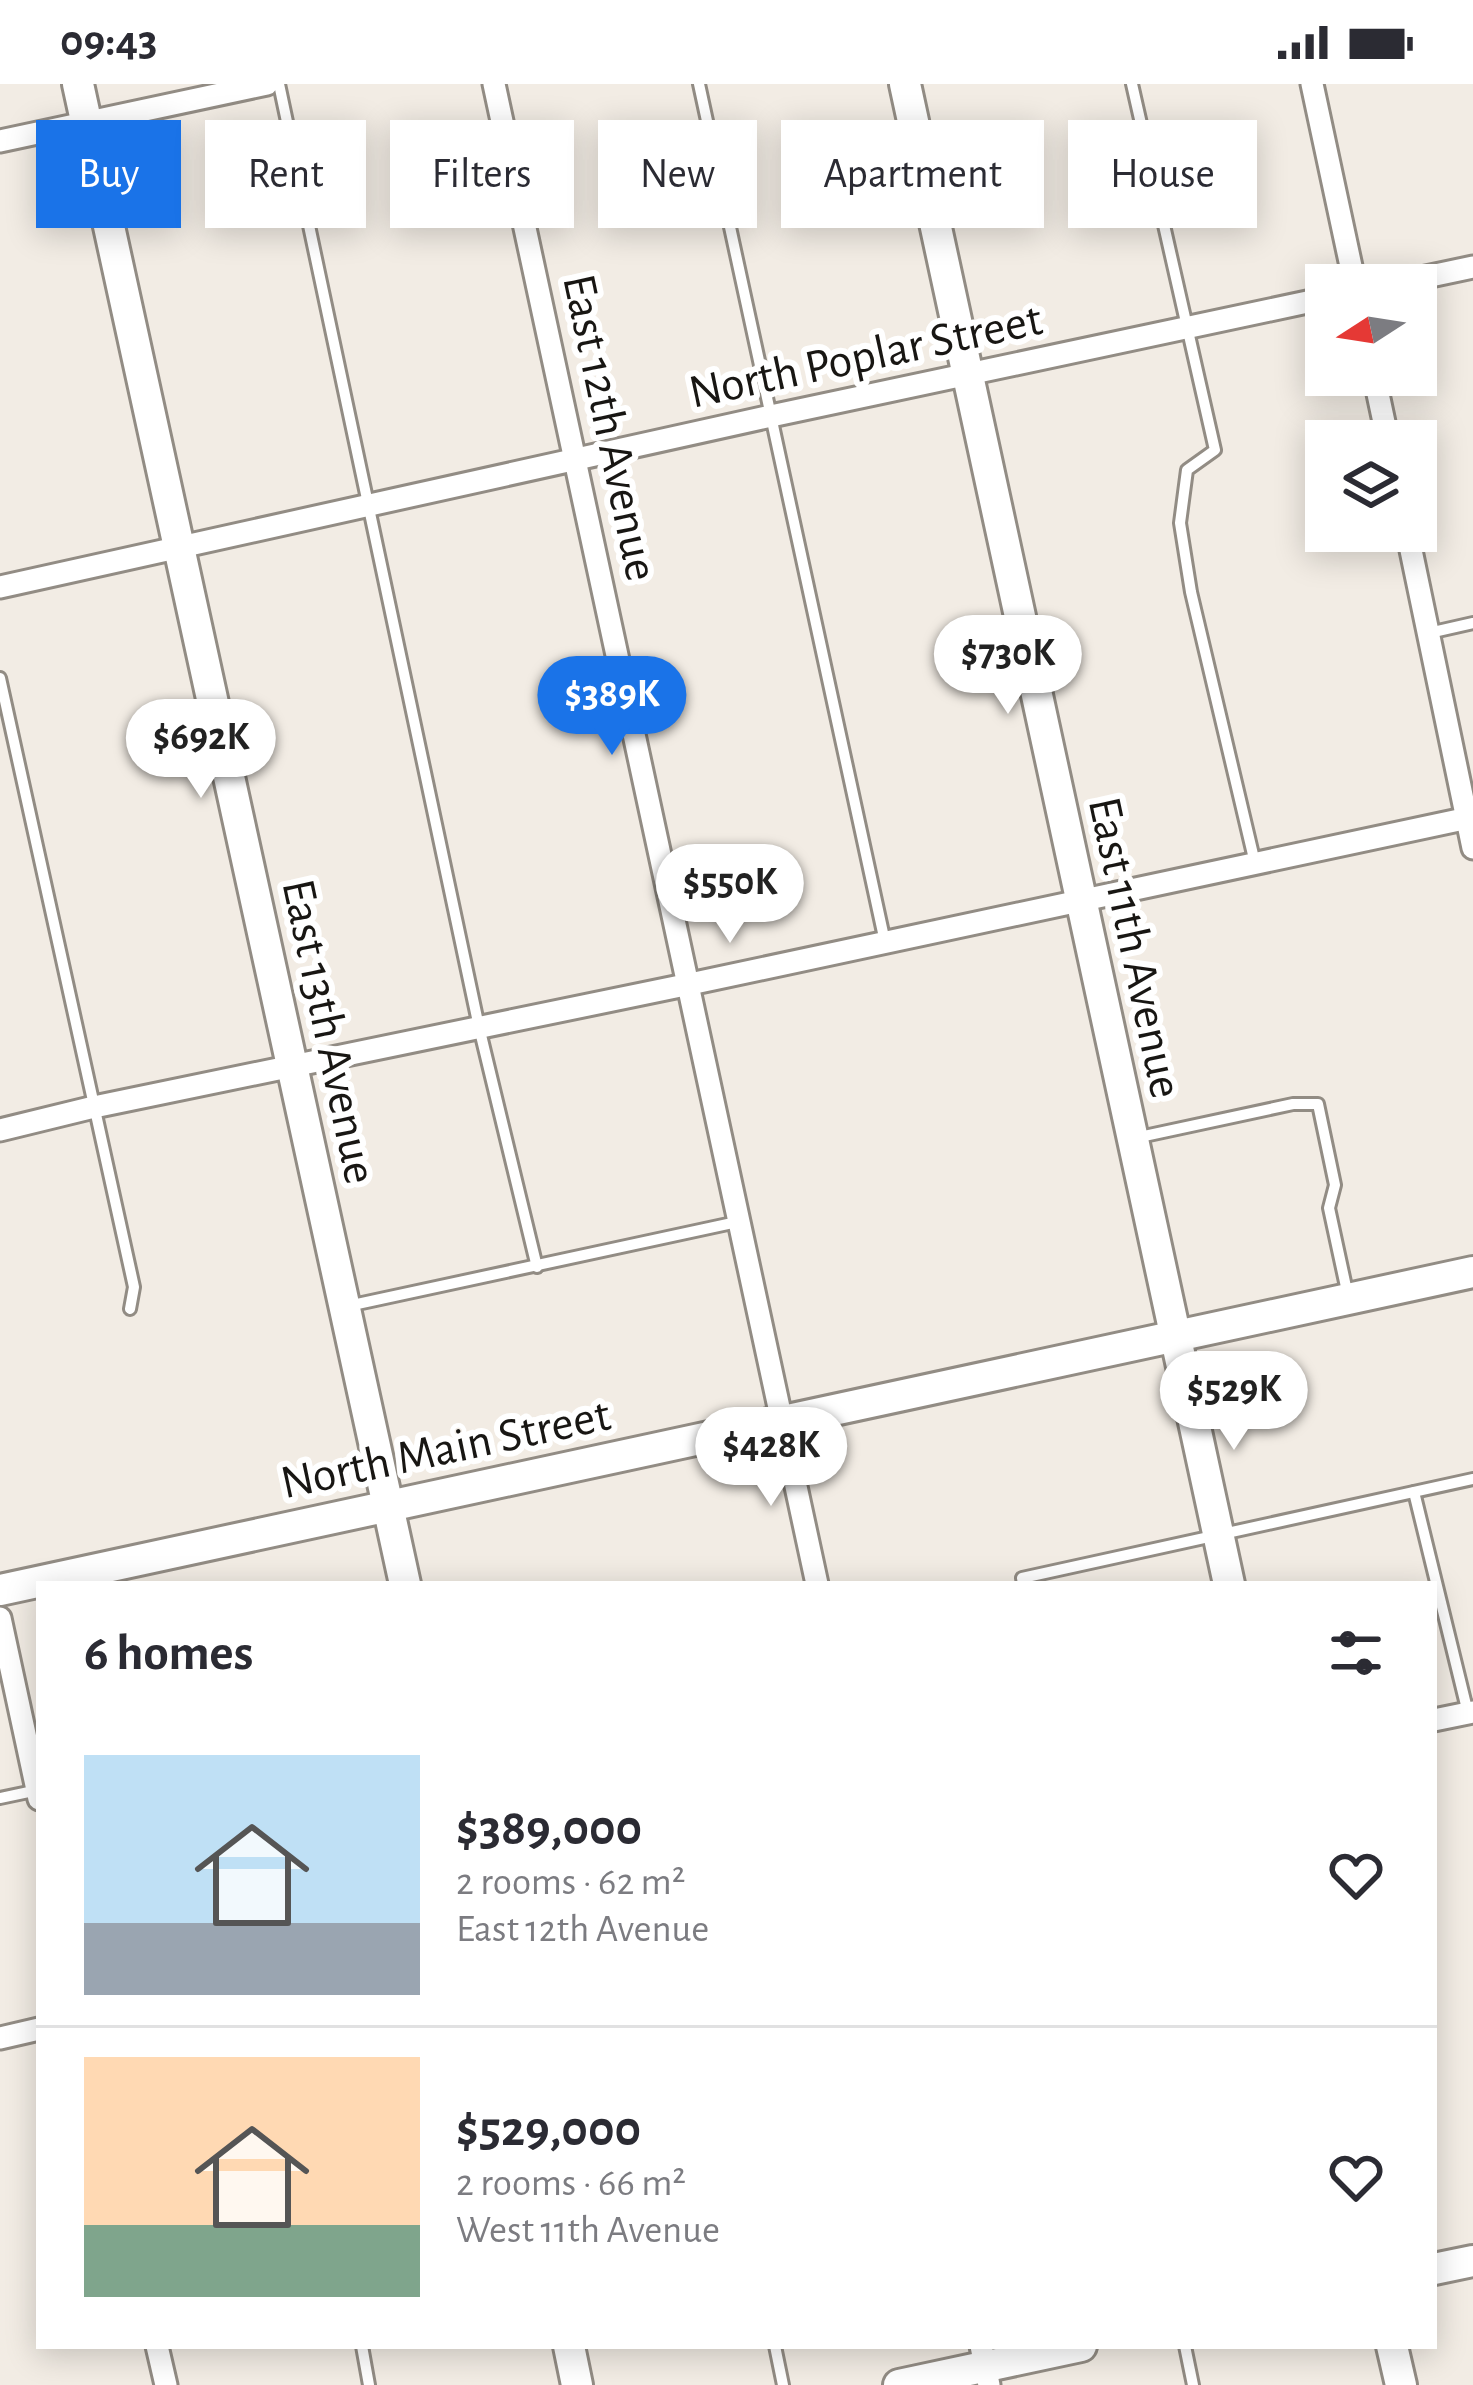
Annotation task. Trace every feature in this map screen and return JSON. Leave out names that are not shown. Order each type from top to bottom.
[{"type":"street","name":"East 13th Avenue","points":[[78,84],[86,120]]},
{"type":"street","points":[[96,120],[267,84]]},
{"type":"street","name":"East 12th Avenue","points":[[494,84],[816,1581]]},
{"type":"street","name":"East 11th Avenue","points":[[905,84],[1228,1581]]},
{"type":"street","points":[[1312,84],[1351,264]]},
{"type":"street","points":[[0,141],[36,133]]},
{"type":"street","name":"East 13th Avenue","points":[[109,228],[404,1581]]},
{"type":"street","points":[[1437,275],[1473,268]]},
{"type":"street","name":"North Poplar Street","points":[[0,586],[1305,303]]},
{"type":"street","points":[[1411,552],[1473,848]]},
{"type":"street","points":[[0,1130],[94,1106],[1470,818]]},
{"type":"street","name":"North Main Street","points":[[41,1581],[1473,1272]]},
{"type":"street","name":"North Main Street","points":[[0,1590],[36,1582]]},
{"type":"street","points":[[0,1618],[36,1784]]},
{"type":"street","points":[[1437,1719],[1470,1712]]},
{"type":"street","points":[[0,2038],[36,2030]]},
{"type":"street","points":[[1437,2269],[1473,2261]]},
{"type":"street","points":[[158,2349],[166,2385]]},
{"type":"street","points":[[569,2349],[577,2385]]},
{"type":"street","points":[[899,2385],[1067,2349]]},
{"type":"street","points":[[1393,2349],[1401,2385]]},
{"type":"lane","points":[[279,84],[479,1028],[537,1267]]},
{"type":"lane","points":[[699,84],[884,942]]},
{"type":"lane","points":[[1132,84],[1215,450],[1186,470],[1180,524],[1191,592],[1255,863]]},
{"type":"lane","points":[[1428,633],[1473,623]]},
{"type":"lane","points":[[0,678],[134,1287],[130,1309]]},
{"type":"lane","points":[[1132,1138],[1293,1104],[1318,1104],[1335,1185],[1329,1208],[1348,1299]]},
{"type":"lane","points":[[345,1307],[737,1222]]},
{"type":"lane","points":[[1022,1581],[1473,1479]]},
{"type":"lane","points":[[1414,1492],[1470,1712]]},
{"type":"lane","points":[[0,1798],[36,1793]]},
{"type":"lane","points":[[363,2349],[369,2385]]},
{"type":"lane","points":[[776,2349],[783,2385]]},
{"type":"lane","points":[[1185,2349],[1193,2385]]}]
